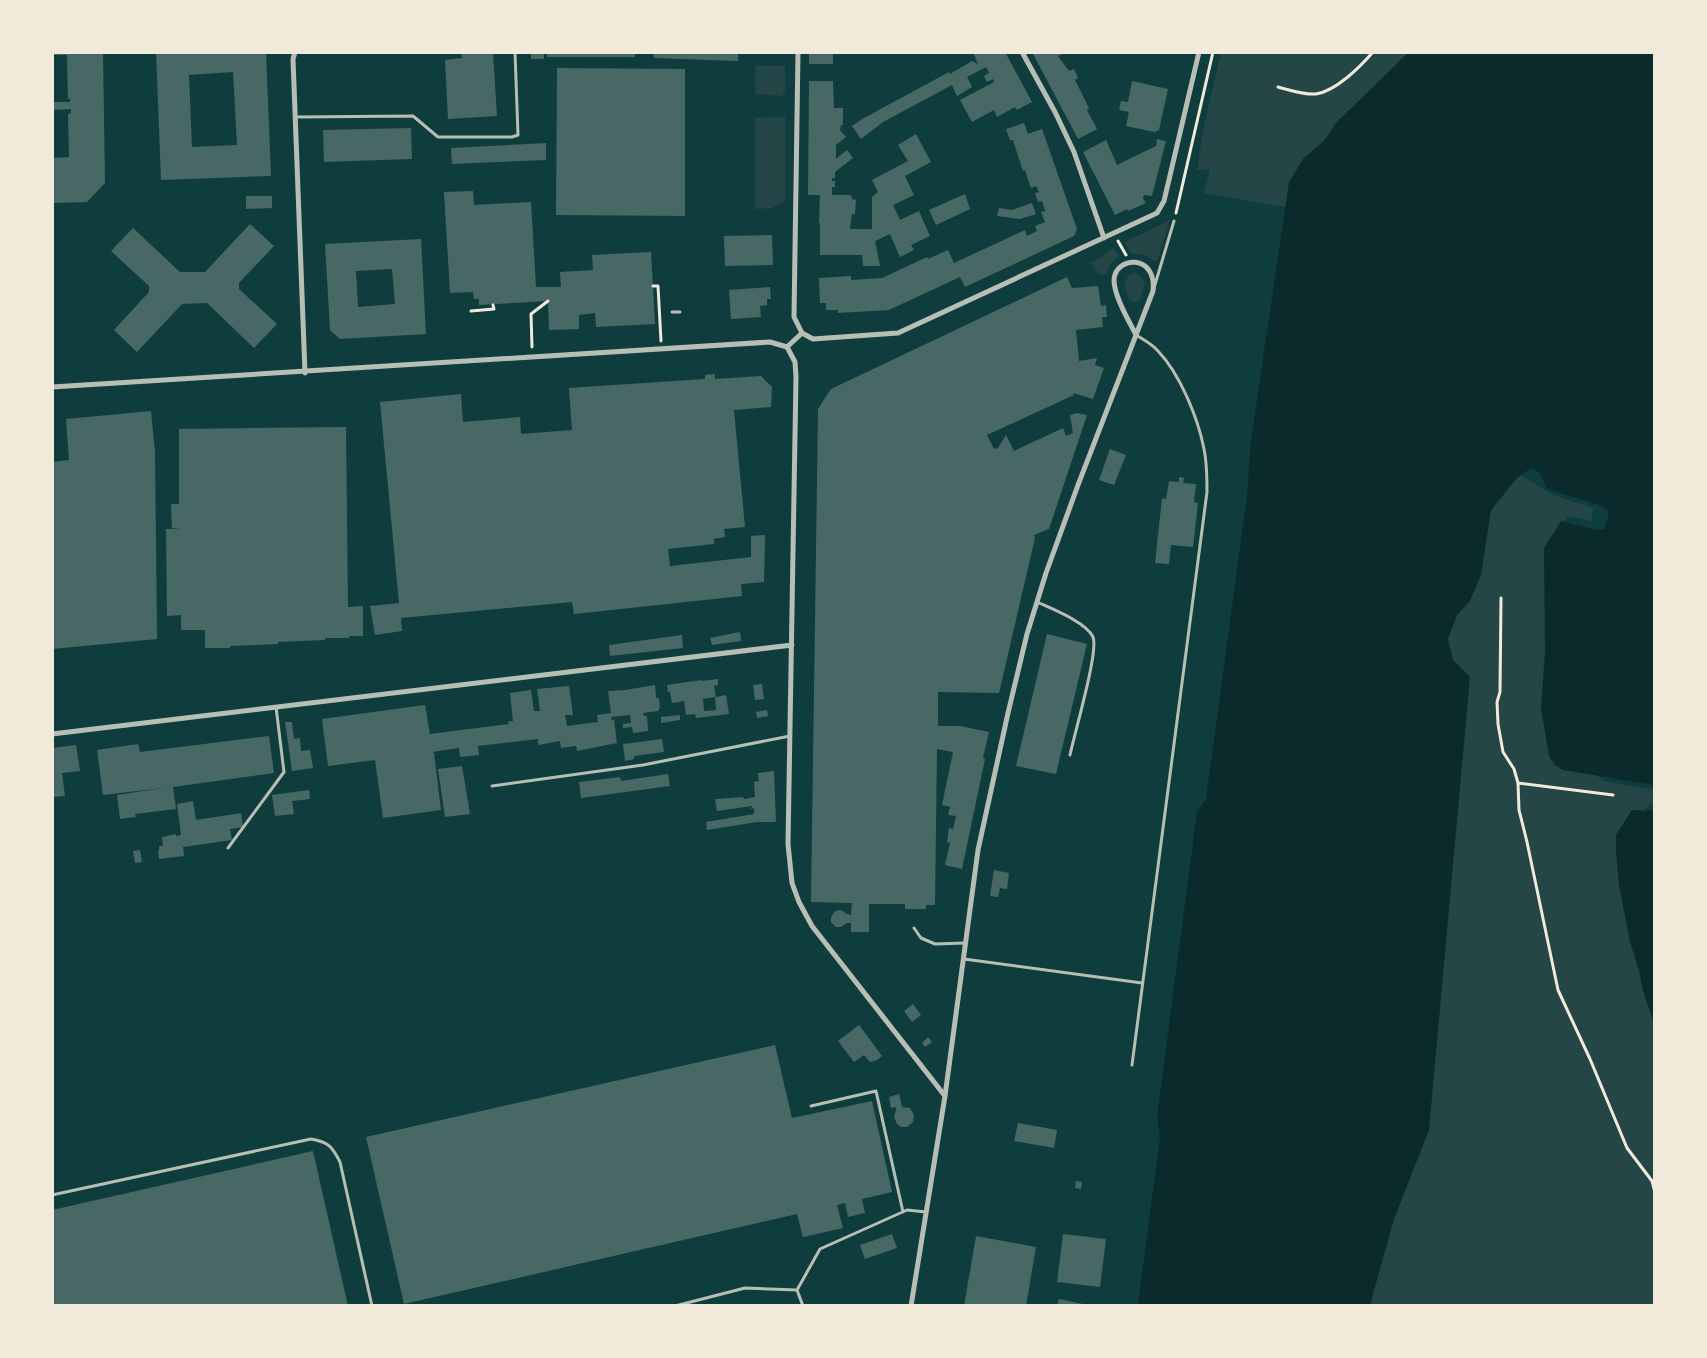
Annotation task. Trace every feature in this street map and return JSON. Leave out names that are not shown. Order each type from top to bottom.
[{"type":"street","points":[[295,52],[293,59],[305,372]]},
{"type":"street","points":[[798,52],[794,317],[802,333],[813,339],[898,333],[1158,213],[1164,201],[1199,52]]},
{"type":"street","points":[[1022,52],[1055,112],[1074,152],[1104,238]]},
{"type":"street","points":[[911,1306],[945,1096],[978,850],[1027,634],[1078,485],[1153,292],[1154,281],[1151,271],[1145,265],[1130,263],[1118,270],[1114,279],[1115,288],[1136,335]]},
{"type":"street","points":[[787,347],[802,333]]},
{"type":"street","points":[[52,387],[770,342],[787,347],[795,362],[796,377],[788,844],[792,883],[799,902],[812,926],[945,1096]]},
{"type":"street","points":[[52,734],[792,645]]},
{"type":"lane","points":[[295,117],[413,116],[438,137],[512,137],[518,135],[515,52]]},
{"type":"lane","points":[[1153,292],[1174,221]]},
{"type":"lane","points":[[672,312],[680,312]]},
{"type":"lane","points":[[1132,1065],[1207,492],[1206,464],[1202,439],[1182,388],[1158,351],[1136,335]]},
{"type":"lane","points":[[1037,602],[1067,616],[1083,626],[1092,636],[1094,646],[1070,755]]},
{"type":"lane","points":[[228,848],[284,772],[276,708]]},
{"type":"lane","points":[[492,786],[643,765],[790,736]]},
{"type":"lane","points":[[914,928],[921,938],[935,944],[966,943]]},
{"type":"lane","points":[[964,959],[1142,984]]},
{"type":"lane","points":[[811,1106],[876,1091],[903,1212]]},
{"type":"lane","points":[[52,1195],[311,1139],[325,1142],[334,1150],[340,1162],[372,1306]]},
{"type":"lane","points":[[803,1306],[797,1290],[820,1249],[907,1210],[926,1212]]},
{"type":"lane","points":[[675,1306],[745,1288],[797,1290]]},
{"type":"path","points":[[1174,221],[1213,52]]},
{"type":"path","points":[[1278,87],[1305,94],[1318,94],[1344,81],[1374,52]]},
{"type":"path","points":[[1114,234],[1130,263]]},
{"type":"path","points":[[653,286],[658,286],[660,330]]},
{"type":"path","points":[[532,342],[531,314],[548,301]]},
{"type":"path","points":[[472,311],[494,309],[493,305]]},
{"type":"path","points":[[1502,598],[1500,683],[1497,702],[1498,724],[1503,752],[1514,769],[1518,783],[1518,810],[1527,842],[1558,990],[1590,1059],[1627,1148],[1652,1181],[1654,1189]]},
{"type":"path","points":[[1518,783],[1613,795]]},
{"type":"shaded area","points":[[1221,53],[1408,53],[1336,123],[1325,140],[1303,159],[1285,207],[1204,193],[1210,169],[1197,170],[1205,121]]},
{"type":"shaded area","points":[[1408,53],[1654,53],[1654,785],[1563,770],[1555,765],[1549,756],[1541,708],[1545,652],[1544,548],[1561,521],[1597,530],[1604,529],[1609,513],[1602,506],[1547,489],[1540,473],[1531,468],[1518,477],[1491,510],[1481,575],[1470,601],[1457,615],[1448,639],[1453,660],[1470,677],[1429,1130],[1394,1219],[1370,1305],[1138,1305],[1160,1137],[1157,1117],[1197,812],[1206,799],[1247,496],[1251,441],[1289,182],[1303,159],[1325,140],[1336,123]]},
{"type":"shaded area","points":[[755,66],[785,66],[785,91],[782,96],[755,94]]},
{"type":"shaded area","points":[[785,117],[785,201],[772,208],[755,209],[755,118]]},
{"type":"shaded area","points":[[1170,220],[1157,262],[1145,255],[1131,253],[1125,242]]},
{"type":"shaded area","points":[[1114,248],[1119,256],[1111,263],[1106,274],[1101,276],[1091,263]]},
{"type":"shaded area","points":[[1135,273],[1145,282],[1140,300],[1135,303],[1129,300],[1124,283],[1129,275]]},
{"type":"shaded area","points":[[1502,464],[1553,495],[1593,508],[1592,521],[1568,516],[1560,527],[1588,769],[1604,781],[1654,790],[1654,802],[1649,804],[1638,820],[1654,983],[1654,1305],[1344,1306],[1428,679]]},
{"type":"shaded area","points":[[1632,810],[1654,811],[1654,1023],[1630,942],[1619,885],[1616,835]]},
{"type":"building","points":[[52,52],[103,52],[105,183],[87,202],[52,203],[52,158],[69,157],[68,114],[71,113],[71,109],[52,110],[52,102],[70,102],[70,99],[68,99],[67,55],[52,55]]},
{"type":"building","points":[[156,52],[266,52],[271,176],[161,180]],"holes":[[[233,72],[237,145],[192,147],[189,75]]]},
{"type":"building","points":[[461,52],[493,52],[497,116],[448,119],[445,60],[462,58]]},
{"type":"building","points":[[531,52],[544,52],[544,59],[531,59]]},
{"type":"building","points":[[547,52],[635,52],[635,57],[547,57]]},
{"type":"building","points":[[653,52],[738,52],[738,61],[654,58]]},
{"type":"building","points":[[809,52],[833,52],[833,64],[809,64]]},
{"type":"building","points":[[973,52],[1005,52],[1032,102],[1017,110],[1015,107],[997,117],[994,110],[972,122],[960,100],[994,82],[993,79],[987,82],[984,76],[989,73],[986,67],[967,77],[972,87],[957,96],[952,85],[883,122],[861,139],[852,126],[949,72],[950,74],[972,61],[978,64]]},
{"type":"building","points":[[1032,52],[1066,52],[1058,56],[1069,71],[1074,69],[1078,78],[1075,80],[1097,129],[1078,139]]},
{"type":"building","points":[[557,68],[685,69],[685,216],[556,215]]},
{"type":"building","points":[[809,81],[833,81],[834,108],[843,108],[843,125],[841,125],[840,130],[846,137],[836,145],[836,159],[847,150],[853,158],[835,172],[835,178],[832,178],[832,181],[835,181],[835,187],[832,187],[832,195],[851,195],[852,199],[856,200],[855,214],[852,214],[850,229],[872,229],[872,197],[878,192],[872,180],[908,161],[898,145],[916,134],[931,162],[905,176],[914,195],[893,205],[900,220],[919,211],[930,236],[911,245],[914,250],[900,257],[890,234],[875,241],[880,266],[863,266],[862,255],[820,255],[820,195],[808,195]]},
{"type":"building","points":[[1132,81],[1168,89],[1159,130],[1154,132],[1126,126],[1129,112],[1119,110],[1121,101],[1128,102]]},
{"type":"building","points":[[1024,123],[1028,134],[1042,129],[1077,229],[1074,236],[965,287],[960,277],[889,310],[838,313],[838,310],[826,310],[826,303],[820,303],[819,278],[851,276],[851,280],[882,278],[927,257],[928,259],[948,250],[954,263],[1025,230],[1027,236],[1037,231],[1035,226],[1045,222],[1041,212],[1045,211],[1042,201],[1038,202],[1035,193],[1039,192],[1036,186],[1031,188],[1025,170],[1023,171],[1013,140],[1010,140],[1006,129]]},
{"type":"building","points":[[411,128],[412,159],[324,162],[323,130]]},
{"type":"building","points":[[1157,139],[1166,141],[1152,196],[1144,195],[1143,198],[1146,203],[1115,215],[1083,152],[1106,140],[1117,165],[1156,146]]},
{"type":"building","points":[[546,143],[546,160],[452,164],[451,148]]},
{"type":"building","points":[[473,191],[474,205],[531,202],[536,287],[561,287],[560,272],[593,270],[592,255],[651,252],[655,324],[596,327],[595,313],[579,315],[579,329],[549,330],[548,301],[479,305],[479,299],[474,299],[473,292],[450,293],[444,192]]},
{"type":"building","points":[[965,194],[970,209],[936,225],[929,210]]},
{"type":"building","points":[[246,196],[272,196],[272,208],[246,209]]},
{"type":"building","points":[[1032,203],[1036,214],[1020,219],[997,216],[999,208],[1012,210]]},
{"type":"building","points":[[250,224],[274,246],[239,283],[239,289],[277,324],[254,348],[207,303],[182,304],[137,352],[114,330],[149,292],[149,286],[111,251],[133,228],[180,272],[205,272]]},
{"type":"building","points":[[772,235],[773,265],[725,266],[724,236]]},
{"type":"building","points":[[421,239],[426,334],[340,339],[330,330],[325,244]],"holes":[[[392,269],[395,304],[358,307],[356,271]]]},
{"type":"building","points":[[1067,277],[1072,288],[1098,286],[1101,306],[1106,305],[1107,317],[1102,317],[1103,327],[1076,330],[1079,361],[1097,358],[1095,365],[1104,368],[1093,399],[1073,393],[1074,395],[987,435],[994,449],[998,448],[1006,435],[1014,451],[1063,428],[1066,436],[1073,433],[1070,415],[1077,413],[1087,415],[1049,529],[1034,535],[1035,538],[999,693],[938,692],[938,726],[960,726],[989,732],[962,869],[945,865],[950,843],[947,842],[949,828],[953,829],[956,816],[948,815],[950,807],[942,805],[953,752],[937,749],[935,905],[926,905],[926,909],[905,909],[905,904],[869,904],[869,932],[851,932],[851,923],[836,927],[831,922],[834,912],[839,910],[851,915],[852,903],[811,902],[818,409],[831,389]]},
{"type":"building","points":[[770,287],[771,299],[767,299],[767,305],[760,306],[761,317],[731,319],[729,290]]},
{"type":"building","points":[[715,374],[715,379],[761,376],[772,387],[771,407],[734,410],[745,527],[724,529],[725,537],[714,539],[714,544],[668,549],[670,566],[751,557],[751,536],[765,535],[764,582],[741,584],[742,596],[574,614],[572,602],[401,618],[402,631],[375,635],[370,606],[399,603],[380,402],[461,394],[463,422],[520,417],[521,434],[572,430],[569,388],[705,379],[705,375]]},
{"type":"building","points":[[151,411],[155,452],[157,639],[52,649],[52,462],[69,460],[66,419]]},
{"type":"building","points":[[346,427],[348,607],[363,606],[363,636],[278,642],[278,644],[230,646],[230,648],[205,648],[205,630],[181,630],[181,615],[167,616],[166,529],[180,529],[172,528],[171,504],[179,504],[179,429]]},
{"type":"building","points":[[1110,449],[1126,455],[1114,485],[1099,480]]},
{"type":"building","points":[[1179,477],[1184,478],[1183,483],[1196,484],[1194,502],[1198,503],[1193,547],[1171,545],[1169,564],[1155,563],[1162,498],[1166,499],[1169,481],[1179,482]]},
{"type":"building","points":[[740,632],[741,641],[712,645],[710,638]]},
{"type":"building","points":[[1047,634],[1087,644],[1056,774],[1016,766]]},
{"type":"building","points":[[682,635],[683,648],[610,656],[609,645]]},
{"type":"building","points":[[718,679],[718,685],[714,686],[716,697],[726,695],[729,714],[696,718],[695,714],[686,715],[684,701],[672,703],[667,685]],"holes":[[[715,697],[716,710],[704,711],[703,699]]]},
{"type":"building","points":[[762,684],[764,699],[755,700],[753,685]]},
{"type":"building","points":[[655,685],[656,697],[659,699],[660,707],[658,711],[643,713],[644,716],[647,716],[648,731],[633,733],[632,727],[623,728],[623,724],[631,723],[630,715],[611,717],[614,720],[617,743],[577,751],[576,746],[561,748],[560,741],[538,745],[538,739],[478,746],[479,755],[460,757],[459,748],[432,752],[434,753],[441,810],[383,818],[375,760],[328,766],[322,719],[425,705],[430,734],[509,724],[508,721],[513,721],[510,693],[531,690],[534,711],[540,711],[537,689],[569,686],[573,715],[565,715],[567,726],[598,722],[597,715],[611,713],[608,691]]},
{"type":"building","points":[[767,710],[768,716],[757,718],[756,712]]},
{"type":"building","points":[[680,715],[680,720],[661,723],[661,717]]},
{"type":"building","points":[[285,722],[292,722],[294,739],[300,738],[301,751],[310,750],[313,768],[292,771]]},
{"type":"building","points":[[269,736],[274,773],[173,787],[176,809],[135,814],[136,817],[120,819],[117,795],[163,788],[103,795],[97,750],[138,744],[140,752]]},
{"type":"building","points":[[662,739],[664,752],[634,756],[634,759],[625,761],[623,744]]},
{"type":"building","points":[[76,745],[80,771],[62,773],[65,796],[52,797],[52,748]]},
{"type":"building","points":[[462,766],[470,814],[445,817],[438,769]]},
{"type":"building","points":[[774,771],[776,822],[757,822],[707,830],[706,822],[754,814],[754,808],[751,809],[752,806],[717,811],[715,799],[755,797],[754,782],[759,781],[758,773]]},
{"type":"building","points":[[668,774],[670,786],[581,798],[579,782],[620,777],[621,781]]},
{"type":"building","points":[[309,790],[310,799],[292,801],[294,814],[275,816],[272,795]]},
{"type":"building","points":[[193,801],[196,820],[241,813],[243,827],[230,829],[232,840],[183,847],[184,856],[159,859],[159,846],[163,846],[162,837],[176,834],[176,836],[181,835],[177,804]]},
{"type":"building","points":[[140,850],[142,862],[135,863],[133,851]]},
{"type":"building","points":[[994,870],[1009,873],[1007,889],[1000,888],[998,897],[990,896]]},
{"type":"building","points":[[913,1004],[921,1015],[912,1022],[904,1011]]},
{"type":"building","points":[[859,1025],[882,1056],[877,1060],[870,1062],[864,1055],[854,1062],[838,1041]]},
{"type":"building","points":[[928,1037],[932,1042],[925,1047],[922,1043]]},
{"type":"building","points":[[775,1045],[792,1118],[872,1101],[892,1192],[862,1199],[865,1213],[848,1217],[845,1203],[837,1205],[843,1228],[803,1237],[797,1214],[404,1304],[366,1137]]},
{"type":"building","points":[[899,1094],[902,1107],[910,1108],[914,1115],[913,1122],[907,1127],[901,1127],[897,1124],[894,1117],[896,1107],[891,1108],[889,1097]]},
{"type":"building","points":[[1018,1123],[1057,1130],[1054,1148],[1014,1141]]},
{"type":"building","points":[[313,1151],[348,1306],[52,1306],[52,1210]]},
{"type":"building","points":[[1076,1181],[1082,1182],[1081,1189],[1075,1188]]},
{"type":"building","points":[[892,1234],[897,1248],[865,1259],[860,1245]]},
{"type":"building","points":[[1063,1234],[1106,1239],[1100,1287],[1057,1282]]},
{"type":"building","points":[[976,1236],[1036,1247],[1026,1306],[964,1306]]},
{"type":"building","points":[[1059,1299],[1088,1305],[1088,1306],[1057,1306]]}]
